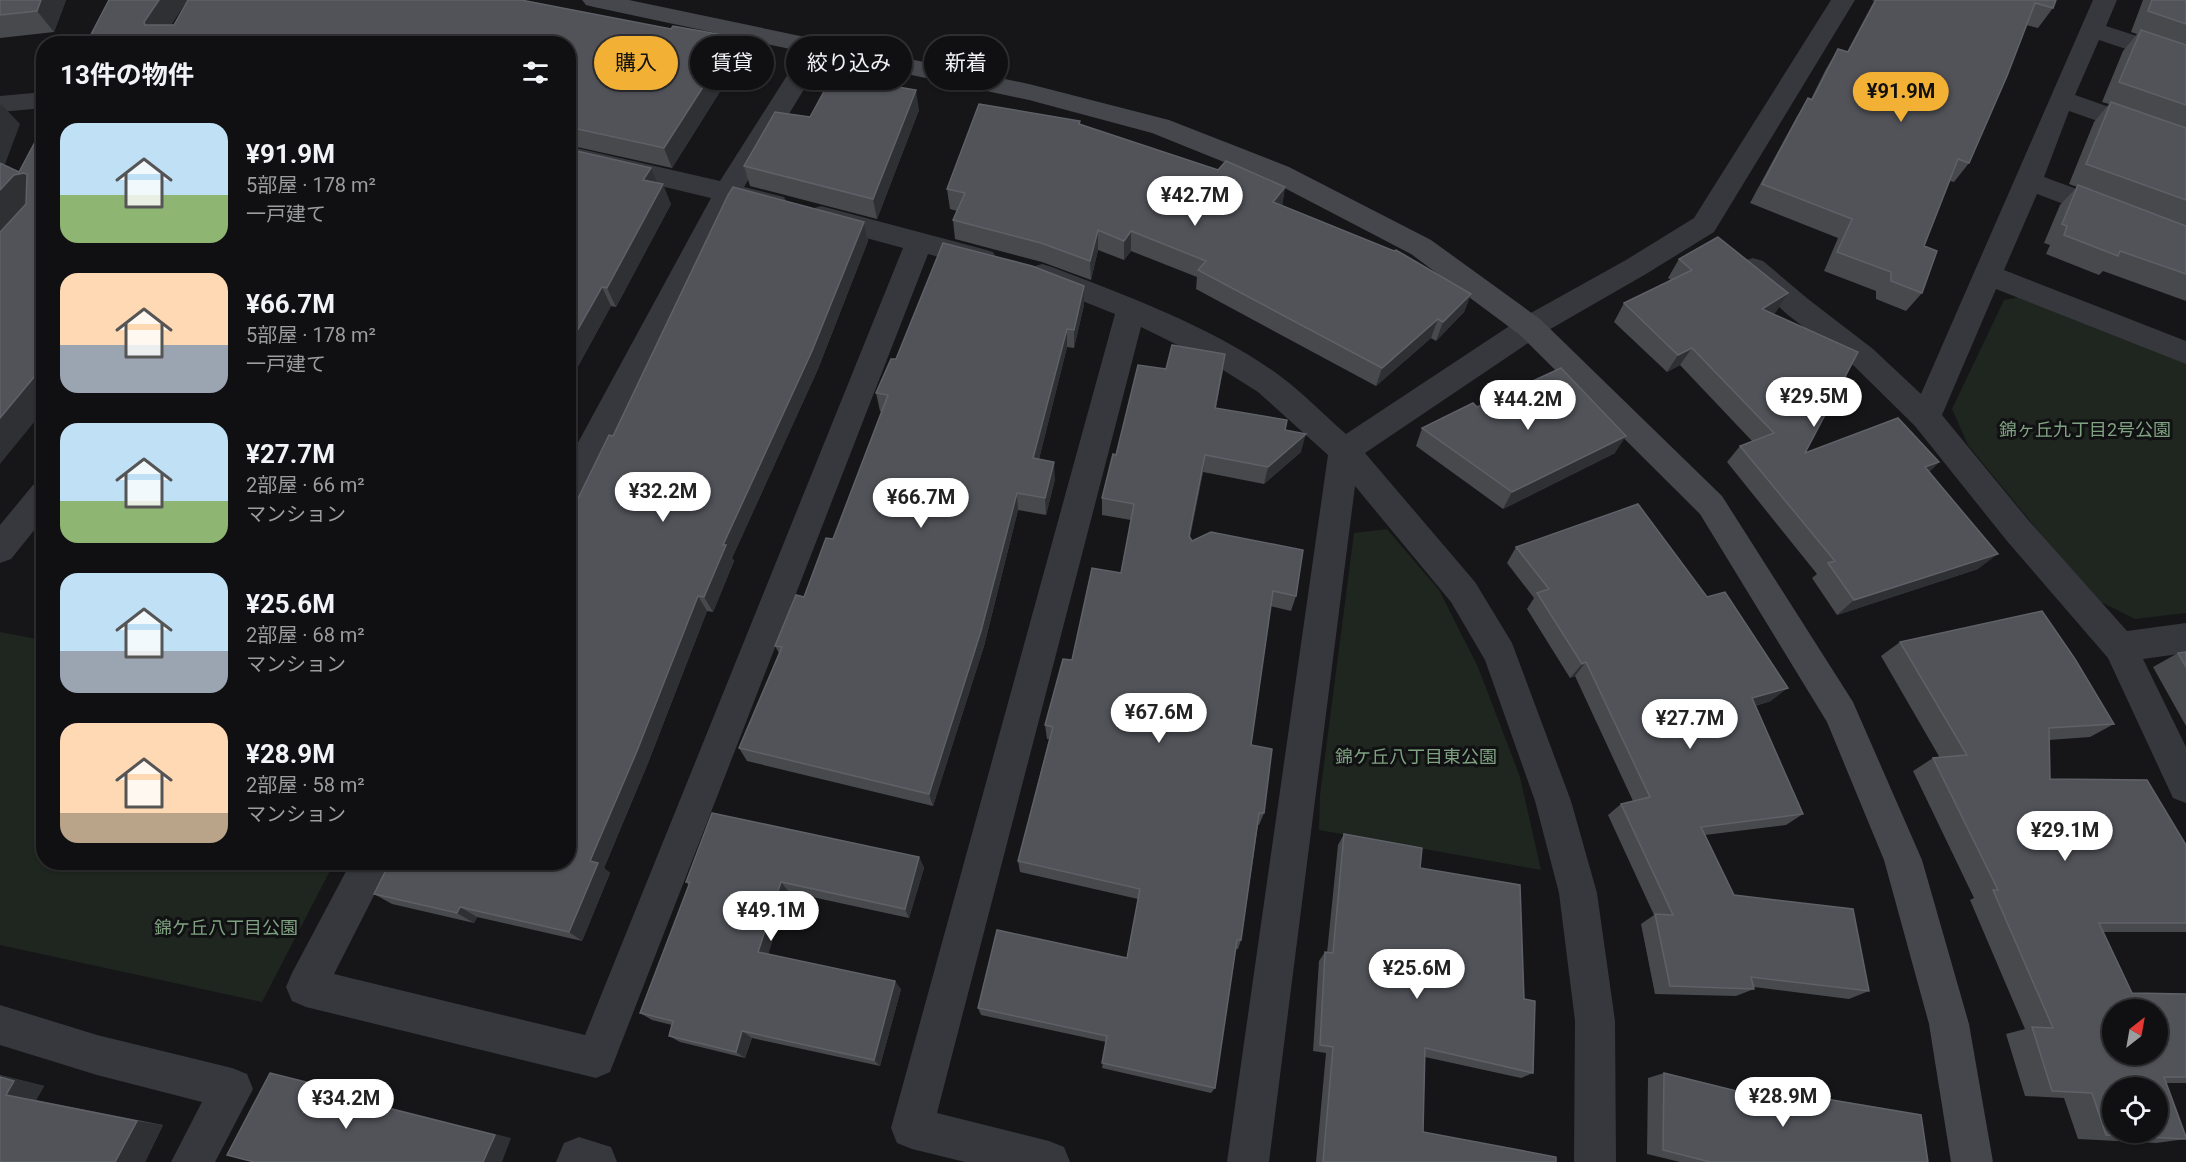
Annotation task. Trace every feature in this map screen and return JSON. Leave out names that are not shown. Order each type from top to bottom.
[{"type":"street","points":[[594,0],[786,39]]},
{"type":"street","points":[[1248,1162],[1344,451],[1530,327],[1636,267],[1718,238],[1843,0]]},
{"type":"street","points":[[1926,417],[2105,0]]},
{"type":"street","points":[[2091,29],[2186,61]]},
{"type":"street","points":[[912,66],[1029,92],[1160,126],[1280,174],[1421,247],[1530,327],[1711,505],[1841,713],[1903,860],[1949,1024],[1972,1162]]},
{"type":"street","points":[[576,477],[727,192],[791,90]]},
{"type":"street","points":[[2061,99],[2186,143]]},
{"type":"street","points":[[0,104],[36,101]]},
{"type":"street","points":[[576,157],[727,192],[1041,274],[1131,309],[1214,350],[1269,384],[1344,451],[1463,592],[1490,636],[1500,654],[1554,801],[1578,893],[1595,1021],[1595,1162]]},
{"type":"street","points":[[2029,181],[2186,240]]},
{"type":"street","points":[[1718,238],[1798,307],[1863,357],[1926,417],[2018,531],[2120,647],[2186,786]]},
{"type":"street","points":[[368,870],[306,987],[596,1058],[919,242]]},
{"type":"street","points":[[1987,274],[2186,353]]},
{"type":"street","points":[[1049,1162],[912,1128],[1131,309]]},
{"type":"street","points":[[0,549],[36,504]]},
{"type":"street","points":[[2120,647],[2186,638]]},
{"type":"street","points":[[0,1025],[97,1055],[232,1089],[192,1162]]},
{"type":"street","points":[[577,1162],[579,1158],[596,1162]]},
{"type":"green space","name":"錦ヶ丘九丁目2号公園","points":[[2026,296],[2186,361],[2186,613],[2135,619],[2093,598],[1968,445],[1952,409],[2004,300]]},
{"type":"green space","name":"錦ケ丘八丁目東公園","points":[[1387,529],[1439,590],[1478,667],[1520,777],[1541,870],[1319,830],[1320,795],[1354,533]]},
{"type":"green space","name":"錦ケ丘八丁目公園","points":[[0,632],[36,639],[36,870],[330,870],[262,1002],[0,945]]},
{"type":"building","points":[[0,0],[41,0],[37,11],[0,15]]},
{"type":"building","points":[[109,0],[159,0],[144,22],[145,25],[174,25],[188,0],[521,0],[671,29],[673,26],[729,36],[690,36],[690,90],[701,90],[664,148],[576,129],[576,36],[90,36]]},
{"type":"building","points":[[1876,0],[2056,0],[2053,8],[2035,3],[2007,76],[1969,163],[1958,159],[1924,246],[1937,251],[1922,293],[1891,281],[1891,272],[1837,252],[1852,219],[1762,184],[1808,98],[1812,100],[1838,49],[1848,52]]},
{"type":"building","points":[[2152,0],[2186,0],[2186,24],[2148,11]]},
{"type":"building","points":[[2141,30],[2186,45],[2186,105],[2119,82]]},
{"type":"building","points":[[825,90],[916,90],[873,199],[744,166],[775,112],[810,117]]},
{"type":"building","points":[[2111,102],[2186,128],[2186,200],[2086,164]]},
{"type":"building","points":[[979,104],[1080,121],[1079,124],[1218,170],[1226,161],[1285,187],[1273,202],[1396,250],[1471,294],[1443,322],[1438,319],[1382,368],[1198,270],[1206,261],[1131,231],[1124,241],[1098,230],[1090,261],[1041,243],[953,220],[965,193],[947,189]]},
{"type":"building","points":[[36,140],[36,375],[0,418],[0,232],[26,204],[27,175],[24,173],[14,175],[0,190],[0,163],[19,172]]},
{"type":"building","points":[[576,151],[651,168],[643,180],[663,184],[607,288],[602,287],[576,333]]},
{"type":"building","points":[[2078,185],[2186,226],[2186,274],[2120,251],[2118,256],[2064,235],[2067,226],[2062,224]]},
{"type":"building","points":[[733,187],[864,222],[812,351],[723,545],[726,545],[704,597],[698,596],[637,751],[590,861],[598,863],[569,932],[460,907],[457,913],[374,894],[386,870],[576,870],[576,503],[609,435],[613,436]]},
{"type":"building","points":[[1718,237],[1788,293],[1762,309],[1858,352],[1805,453],[1898,418],[1939,462],[1925,467],[1998,554],[1854,600],[1828,563],[1835,561],[1740,446],[1774,433],[1692,348],[1678,355],[1624,303],[1692,270],[1679,259]]},
{"type":"building","points":[[943,243],[1032,266],[1084,286],[1074,330],[1067,329],[1033,458],[1054,462],[1045,498],[1017,493],[981,631],[929,794],[739,748],[782,647],[775,646],[796,595],[804,597],[826,538],[833,539],[888,395],[876,393],[891,359],[896,359]]},
{"type":"building","points":[[1172,345],[1225,354],[1215,408],[1287,420],[1285,430],[1306,434],[1268,467],[1205,455],[1189,536],[1192,541],[1211,532],[1303,550],[1296,596],[1273,591],[1251,745],[1272,749],[1264,813],[1259,813],[1241,940],[1237,940],[1215,1088],[1102,1063],[1107,1036],[978,1008],[997,930],[1127,958],[1140,889],[1018,861],[1053,727],[1045,725],[1063,659],[1072,660],[1092,568],[1121,573],[1134,504],[1102,498],[1113,454],[1116,455],[1138,365],[1166,369]]},
{"type":"building","points":[[1561,368],[1626,436],[1512,492],[1422,428],[1473,403],[1477,407]]},
{"type":"building","points":[[1638,504],[1707,597],[1725,592],[1788,688],[1752,698],[1803,814],[1701,827],[1734,895],[1853,909],[1869,991],[1751,977],[1754,989],[1670,986],[1655,914],[1673,915],[1621,804],[1650,797],[1586,662],[1582,664],[1537,593],[1549,589],[1516,547]]},
{"type":"building","points":[[2042,611],[2075,659],[2114,724],[2049,728],[2050,779],[2147,780],[2186,845],[2186,923],[2099,923],[2132,993],[2186,994],[2186,1077],[2102,1077],[2102,1123],[2092,1093],[2052,1091],[2032,1027],[2053,1028],[1993,890],[1998,890],[1933,758],[1967,755],[1900,642]]},
{"type":"building","points":[[2186,652],[2186,667],[2178,653]]},
{"type":"building","points":[[712,813],[919,857],[905,909],[781,882],[758,952],[895,981],[874,1060],[742,1031],[736,1052],[669,1036],[673,1021],[640,1013],[690,882],[686,882]]},
{"type":"building","points":[[1344,834],[1422,848],[1420,868],[1520,885],[1524,999],[1535,1001],[1533,1073],[1425,1048],[1423,1132],[1556,1157],[1556,1162],[1323,1162],[1333,1047],[1320,1045],[1325,952],[1333,953]]},
{"type":"building","points":[[270,1073],[370,1098],[368,1103],[495,1135],[483,1162],[254,1162],[227,1155]]},
{"type":"building","points":[[1664,1073],[1797,1106],[1796,1094],[1921,1115],[1928,1162],[1710,1162],[1663,1150]]},
{"type":"building","points":[[0,1077],[14,1081],[6,1095],[137,1121],[115,1162],[0,1162]]},
{"type":"building","points":[[2168,1088],[2186,1137],[2186,1139],[2168,1138]]}]
